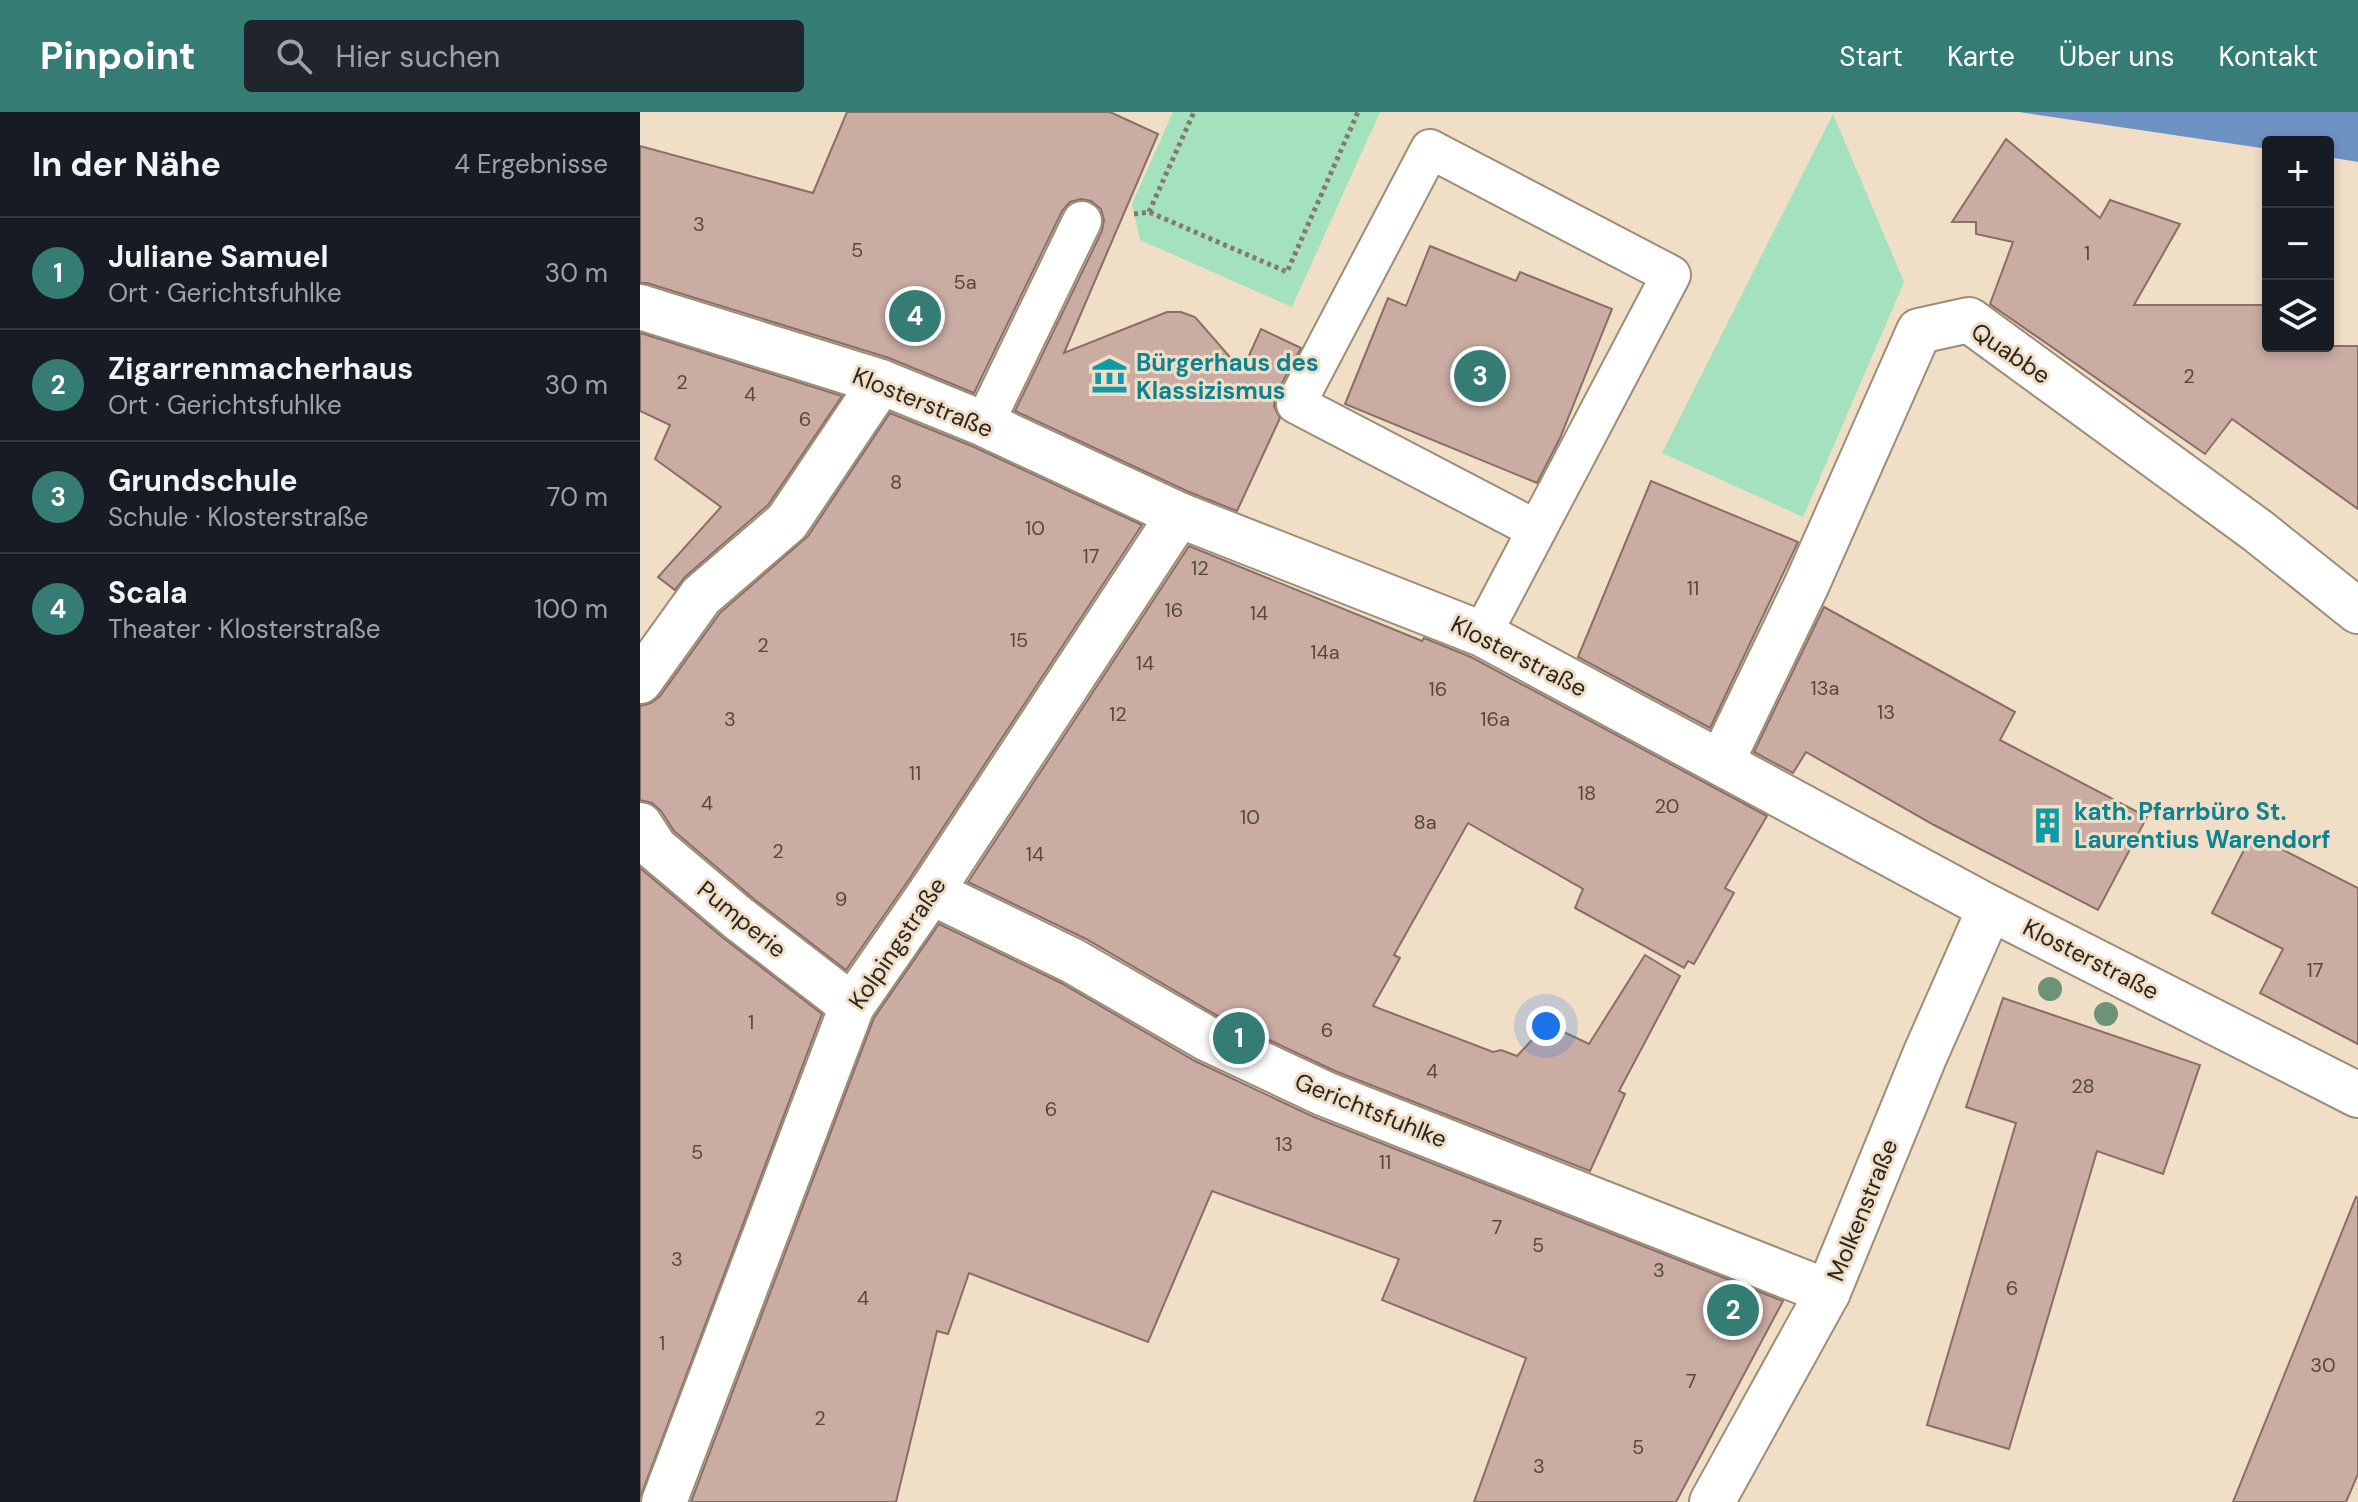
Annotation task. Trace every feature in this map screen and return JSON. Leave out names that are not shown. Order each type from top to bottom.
[{"type":"street","name":"Klosterstraße","points":[[640,307],[881,382],[984,424],[1179,515],[1482,634],[1990,908],[2358,1095]]},
{"type":"street","name":"Quabbe","points":[[1721,763],[1807,584],[1919,331],[1969,320],[2258,531],[2358,611]]},
{"type":"street","points":[[640,681],[701,596],[787,522],[881,382]]},
{"type":"street","name":"Kolpingstraße","points":[[664,1502],[852,1006],[931,892],[1179,515]]},
{"type":"street","name":"Pumperie","points":[[640,825],[655,848],[738,918],[852,1006]]},
{"type":"street","name":"Gerichtsfuhlke","points":[[931,892],[1073,961],[1206,1038],[1325,1094],[1828,1292]]},
{"type":"street","name":"Molkenstraße","points":[[1712,1502],[1828,1292],[1876,1171],[1990,908]]},
{"type":"lane","points":[[1482,634],[1537,530],[1671,275],[1430,149],[1296,404],[1537,530]]},
{"type":"lane","points":[[984,424],[1082,221]]},
{"type":"path","points":[[1194,112],[1149,212],[1287,272],[1358,112]]},
{"type":"green space","points":[[1173,112],[1380,112],[1292,307],[1140,240],[1132,204]]},
{"type":"green space","points":[[1833,114],[1904,282],[1803,517],[1662,453]]},
{"type":"water","points":[[2019,112],[2358,112],[2358,162],[2334,158],[2334,136],[2262,136],[2262,148]]},
{"type":"building","points":[[847,112],[1110,112],[1158,134],[1064,353],[1167,312],[1181,312],[1195,317],[1242,371],[1261,329],[1301,348],[1276,394],[1274,406],[1280,418],[1237,511],[1015,411],[1102,231],[1104,220],[1101,209],[1091,201],[1081,199],[1070,202],[1062,211],[974,393],[889,358],[640,283],[640,146],[813,193]]},
{"type":"building","points":[[2006,139],[2100,218],[2110,200],[2180,224],[2134,305],[2262,305],[2262,352],[2334,352],[2334,346],[2358,346],[2358,509],[2232,419],[2205,454],[1990,304],[2013,242],[1976,234],[1976,222],[1952,222]]},
{"type":"building","points":[[1430,246],[1516,281],[1520,272],[1612,309],[1560,438],[1537,483],[1345,404],[1388,298],[1406,306]]},
{"type":"building","points":[[640,333],[842,396],[768,505],[685,577],[675,590],[658,577],[721,507],[655,459],[670,425],[640,411]]},
{"type":"building","points":[[890,413],[974,447],[1142,525],[846,970],[754,899],[674,831],[652,803],[640,800],[640,706],[660,696],[720,613],[808,536]]},
{"type":"building","points":[[1651,481],[1798,542],[1710,728],[1578,657]]},
{"type":"building","points":[[1189,546],[1422,641],[1424,638],[1471,657],[1767,816],[1725,888],[1734,893],[1694,964],[1688,961],[1684,968],[1575,908],[1583,889],[1468,823],[1394,955],[1400,958],[1373,1006],[1493,1052],[1501,1050],[1517,1056],[1547,1024],[1589,1044],[1645,955],[1680,976],[1619,1091],[1625,1094],[1590,1171],[1335,1071],[1218,1016],[1086,939],[968,882]]},
{"type":"building","points":[[1824,607],[2015,712],[2000,740],[2147,817],[2098,910],[1934,825],[1806,752],[1793,773],[1754,752]]},
{"type":"building","points":[[2252,834],[2358,888],[2358,1044],[2260,993],[2283,949],[2212,913]]},
{"type":"building","points":[[640,868],[722,937],[822,1014],[640,1498]]},
{"type":"building","points":[[939,924],[1061,983],[1195,1061],[1314,1117],[1783,1301],[1676,1502],[1474,1502],[1526,1358],[1382,1300],[1399,1259],[1212,1191],[1148,1342],[969,1273],[948,1334],[937,1331],[896,1502],[691,1502],[874,1018]]},
{"type":"building","points":[[2003,998],[2200,1065],[2163,1174],[2097,1151],[2009,1449],[1927,1425],[2016,1123],[1966,1107]]},
{"type":"building","points":[[2356,1197],[2358,1474],[2346,1502],[2233,1502]]},
{"type":"place","name":"Scala","points":[[915,316]]},
{"type":"place","name":"Bürgerhaus des Klassizismus","points":[[1110,376]]},
{"type":"place","name":"Grundschule","points":[[1480,376]]},
{"type":"place","name":"kath. Pfarrbüro St. Laurentius Warendorf","points":[[2048,825]]},
{"type":"place","name":"Juliane Samuel","points":[[1239,1038]]},
{"type":"place","name":"Zigarrenmacherhaus","points":[[1733,1310]]}]
